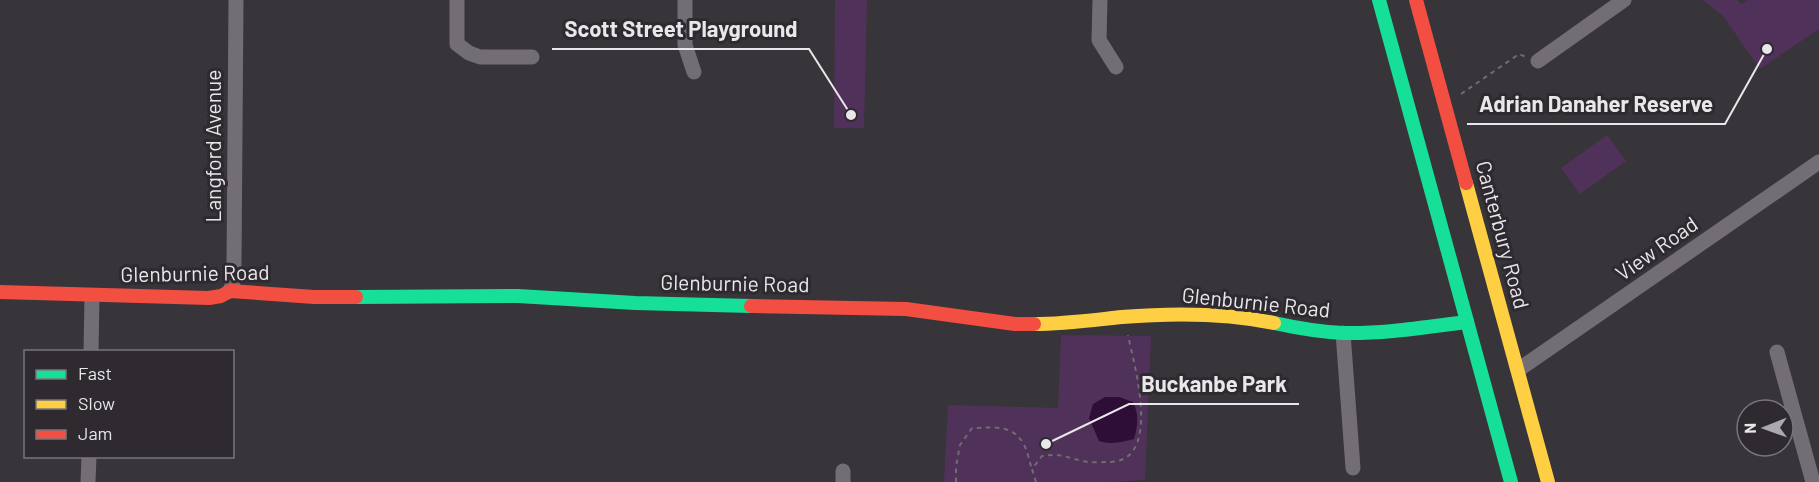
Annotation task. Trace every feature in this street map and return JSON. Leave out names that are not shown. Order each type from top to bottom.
[{"type":"street","name":"Langford Avenue","points":[[230,291],[234,279],[236,0]]},
{"type":"street","points":[[458,0],[457,44],[469,53],[480,57],[532,57]]},
{"type":"street","points":[[685,0],[685,45],[694,72]]},
{"type":"street","points":[[1100,0],[1099,40],[1116,67]]},
{"type":"street","points":[[1379,0],[1511,482]]},
{"type":"street","name":"Canterbury Road","points":[[1416,0],[1548,482]]},
{"type":"street","points":[[1538,61],[1624,0]]},
{"type":"street","name":"View Road","points":[[1518,370],[1819,162]]},
{"type":"street","name":"Glenburnie Road","points":[[0,292],[209,298],[221,296],[230,291],[314,297],[518,296],[634,303],[906,309],[1015,324],[1057,324],[1124,316],[1189,315],[1255,320],[1301,329],[1343,333],[1418,329],[1467,322]]},
{"type":"street","points":[[91,350],[92,296]]},
{"type":"street","points":[[1343,333],[1353,468]]},
{"type":"street","points":[[1777,352],[1813,482]]},
{"type":"street","points":[[88,482],[89,458]]},
{"type":"path","points":[[1461,94],[1519,54],[1538,61]]},
{"type":"path","points":[[1032,469],[1042,456],[1058,454],[1084,461],[1113,462],[1127,458],[1137,447],[1142,422],[1124,316]]},
{"type":"path","points":[[956,482],[960,445],[972,428],[1006,428],[1018,436],[1024,445],[1036,482]]},
{"type":"shaded area","points":[[835,0],[867,0],[864,128],[834,128]]},
{"type":"shaded area","points":[[1703,0],[1737,0],[1742,4],[1748,0],[1819,0],[1819,29],[1760,69],[1723,16]]},
{"type":"shaded area","points":[[1607,135],[1626,161],[1580,194],[1561,168]]},
{"type":"shaded area","points":[[1061,335],[1151,336],[1145,480],[944,482],[948,405],[1058,408]]},
{"type":"shaded area","points":[[1105,397],[1119,397],[1133,402],[1137,420],[1134,439],[1112,443],[1099,441],[1089,418],[1093,404]]},
{"type":"traffic: fast","points":[[1379,0],[1511,482]]},
{"type":"traffic: fast","points":[[356,297],[518,296],[635,303],[751,306]]},
{"type":"traffic: fast","points":[[1274,323],[1317,331],[1358,333],[1467,322]]},
{"type":"traffic: slow","points":[[1466,183],[1548,482]]},
{"type":"traffic: slow","points":[[1034,324],[1179,315],[1237,317],[1274,323]]},
{"type":"traffic: jam","points":[[1416,0],[1466,183]]},
{"type":"traffic: jam","points":[[0,292],[209,298],[221,296],[230,291],[314,297],[356,297]]},
{"type":"traffic: jam","points":[[751,306],[906,309],[1015,324],[1034,324]]},
{"type":"place","name":"Adrian Danaher Reserve","points":[[1767,49]]},
{"type":"place","name":"Scott Street Playground","points":[[851,115]]},
{"type":"place","name":"Buckanbe Park","points":[[1046,444]]}]
